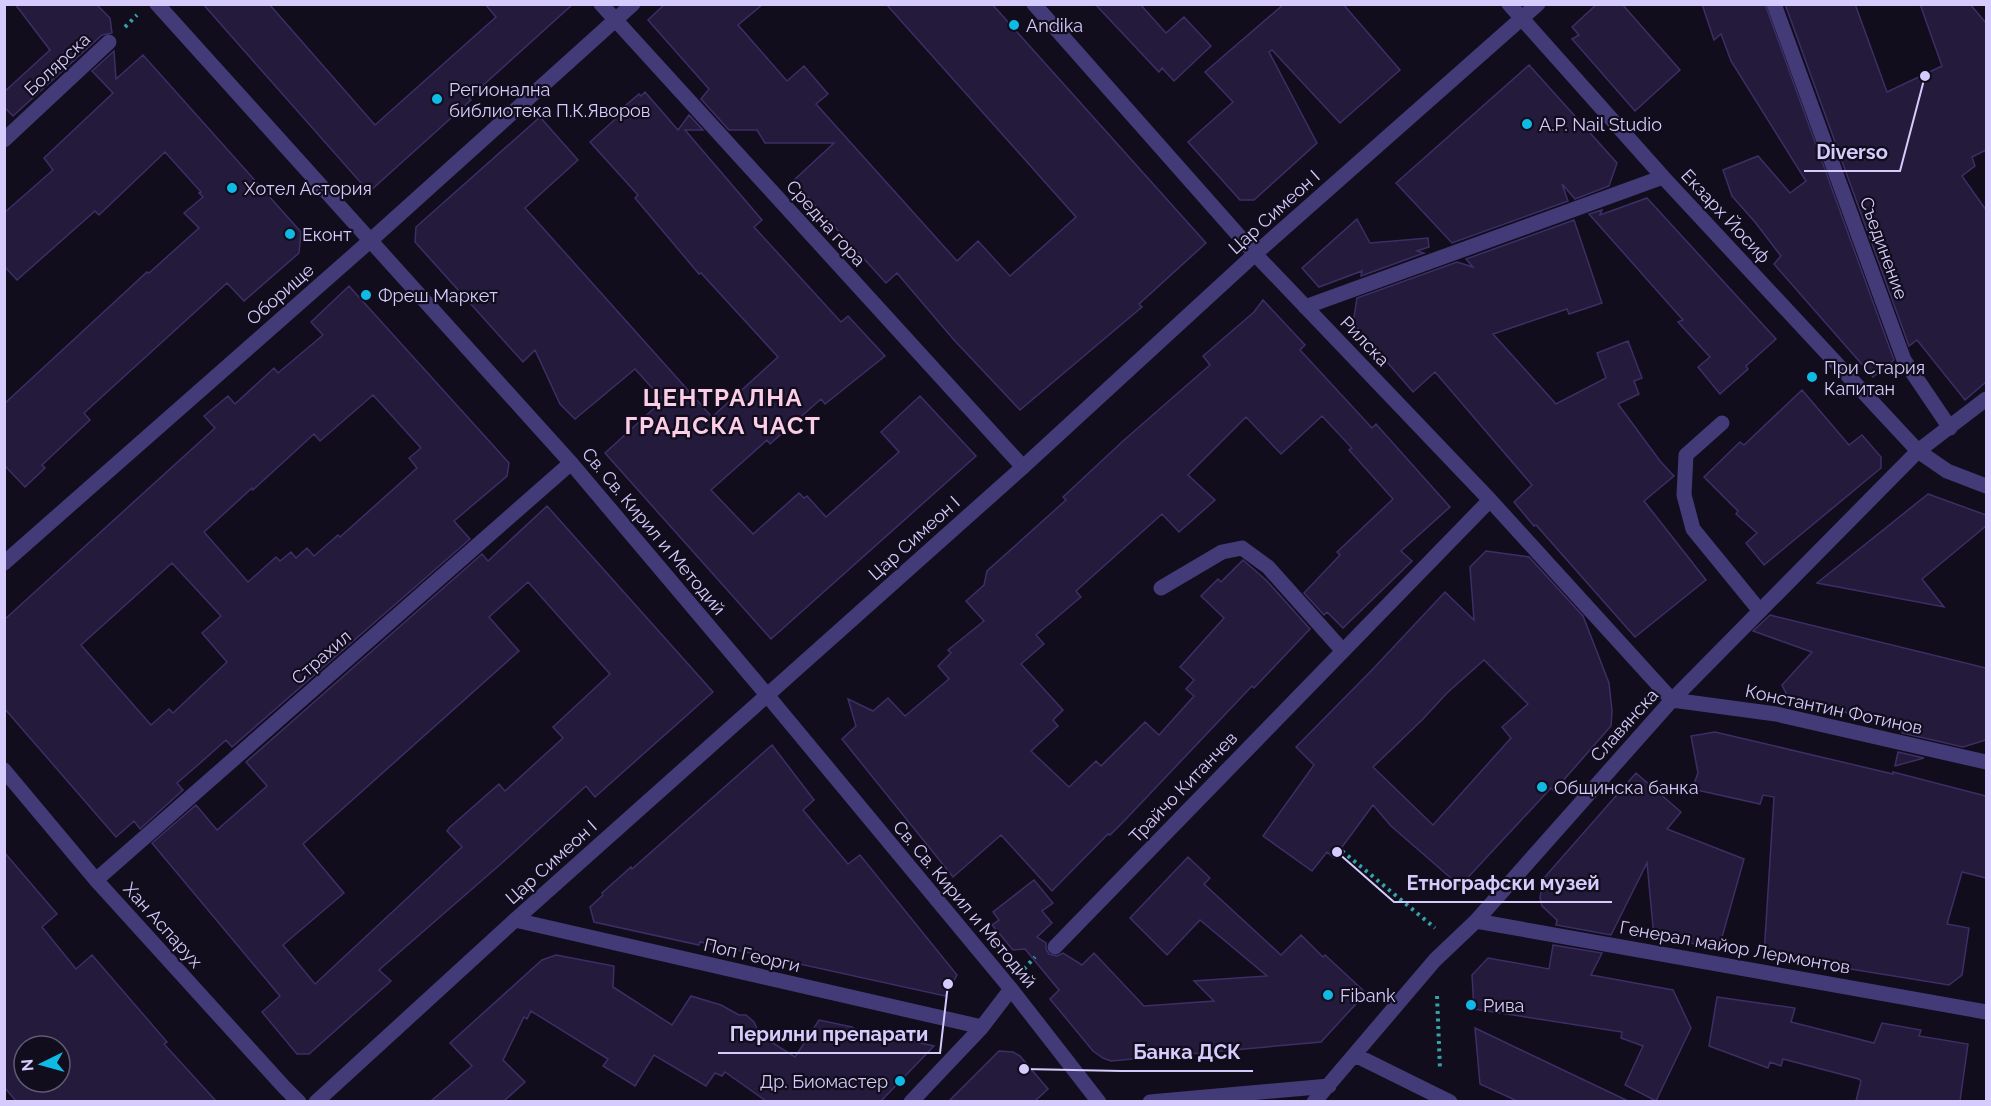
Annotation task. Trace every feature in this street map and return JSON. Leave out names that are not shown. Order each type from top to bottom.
[{"type":"street","name":"Св. Св. Кирил и Методий","points":[[157,4],[571,463],[1011,989],[1099,1101]]},
{"type":"street","name":"Средна гора","points":[[601,4],[1023,467]]},
{"type":"street","name":"Оборище","points":[[4,563],[371,240],[633,4]]},
{"type":"street","name":"Рилска","points":[[1034,4],[1255,254],[1490,500],[1672,700]]},
{"type":"street","name":"Екзарх Йосиф","points":[[1509,4],[1663,177],[1918,451],[1947,471],[1986,486]]},
{"type":"street","name":"Цар Симеон I","points":[[316,1101],[515,920],[1023,467],[1255,254],[1538,4]]},
{"type":"street","name":"Съединение","points":[[1774,4],[1904,360],[1950,428]]},
{"type":"street","name":"Болярска","points":[[4,140],[109,42]]},
{"type":"street","points":[[1305,307],[1663,177]]},
{"type":"street","name":"Славянска","points":[[1314,1101],[1435,960],[1476,921],[1672,700],[1918,451],[1986,399]]},
{"type":"street","points":[[1722,423],[1686,455],[1684,495],[1694,529],[1760,611]]},
{"type":"street","name":"Страхил","points":[[96,880],[571,463]]},
{"type":"street","name":"Трайчо Китанчев","points":[[1055,947],[1490,500]]},
{"type":"street","points":[[1161,588],[1222,552],[1242,548],[1268,567],[1343,651]]},
{"type":"street","name":"Константин Фотинов","points":[[1672,700],[1776,714],[1986,762]]},
{"type":"street","name":"Хан Аспарух","points":[[4,770],[96,880],[299,1101]]},
{"type":"street","name":"Поп Георги","points":[[515,920],[981,1027]]},
{"type":"street","name":"Генерал майор Лермонтов","points":[[1476,921],[1986,1012]]},
{"type":"street","points":[[910,1101],[981,1027],[1011,989]]},
{"type":"street","points":[[1355,1055],[1444,1100]]},
{"type":"street","points":[[1150,1101],[1329,1086]]},
{"type":"path","points":[[109,42],[141,12]]},
{"type":"path","points":[[1342,851],[1452,942]]},
{"type":"path","points":[[1011,989],[1029,962],[1047,946],[1055,947]]},
{"type":"path","points":[[1435,960],[1444,1100]]},
{"type":"building","points":[[15,4],[96,4],[110,18],[112,33],[102,35],[13,116],[4,107],[4,92],[50,50]]},
{"type":"building","name":"Регионална библиотека П.К.Яворов","points":[[203,4],[269,4],[375,125],[496,17],[485,4],[573,4],[369,192]]},
{"type":"building","points":[[665,4],[763,4],[738,25],[787,81],[804,66],[828,94],[816,104],[957,261],[978,241],[1010,276],[1076,217],[886,4],[992,4],[1206,243],[1139,304],[1142,307],[1020,410],[954,340],[897,273],[886,283],[793,181],[834,143],[765,143],[757,130],[729,130],[701,99],[709,89],[648,20]]},
{"type":"building","points":[[1095,4],[1140,4],[1166,33],[1184,17],[1211,46],[1174,81],[1162,68],[1159,72]]},
{"type":"building","points":[[1284,4],[1343,4],[1400,70],[1340,123],[1272,50],[1269,52],[1317,143],[1254,200],[1240,200],[1188,142],[1233,102],[1205,72]]},
{"type":"building","points":[[1597,4],[1622,4],[1680,70],[1635,111],[1572,39],[1579,35],[1572,27]]},
{"type":"building","points":[[1702,4],[1765,4],[1894,360],[1873,377],[1774,264],[1781,256],[1732,196],[1723,170],[1758,156],[1790,193],[1806,181],[1731,61],[1721,34],[1714,40]]},
{"type":"building","points":[[1785,4],[1855,4],[1887,92],[1942,66],[1920,4],[1970,4],[1986,23],[1986,150],[1972,157],[1975,166],[1962,176],[1986,210],[1986,382],[1965,400],[1917,340],[1909,346]]},
{"type":"building","points":[[114,51],[116,79],[143,55],[301,232],[299,253],[244,301],[227,283],[84,413],[90,420],[42,465],[45,468],[25,487],[4,465],[4,404],[147,272],[149,273],[199,228],[184,213],[203,197],[199,193],[201,192],[165,152],[99,215],[95,211],[17,280],[4,266],[4,213],[53,170],[44,158],[113,93],[92,71]]},
{"type":"building","points":[[1529,65],[1617,163],[1609,186],[1575,199],[1562,184],[1568,201],[1452,243],[1396,183]]},
{"type":"building","points":[[645,92],[678,130],[689,115],[703,130],[685,130],[762,220],[754,227],[841,322],[848,316],[885,356],[825,404],[821,399],[770,444],[767,440],[711,490],[753,534],[799,493],[804,498],[807,496],[826,517],[899,452],[881,432],[920,396],[976,456],[771,639],[605,453],[663,400],[635,369],[575,419],[560,404],[535,350],[523,362],[415,242],[416,227],[540,117],[578,160],[525,208],[712,417],[778,357],[701,273],[699,274],[635,198],[638,195],[590,142],[621,114],[619,111],[639,94],[641,96]]},
{"type":"building","points":[[1647,198],[1776,339],[1720,394],[1698,367],[1710,357],[1678,322],[1683,320],[1589,214],[1602,210],[1600,215]]},
{"type":"building","points":[[1357,219],[1370,243],[1428,238],[1429,247],[1417,251],[1424,253],[1361,276],[1362,271],[1319,287],[1302,268]]},
{"type":"building","points":[[1574,220],[1602,303],[1569,314],[1567,309],[1493,334],[1556,404],[1606,378],[1597,353],[1628,341],[1642,378],[1634,381],[1639,394],[1618,404],[1660,461],[1674,476],[1644,501],[1706,580],[1635,637],[1514,502],[1532,485],[1435,372],[1413,392],[1353,323],[1357,298],[1457,262],[1473,267],[1466,259]]},
{"type":"building","points":[[349,286],[509,463],[507,476],[454,521],[470,539],[232,747],[226,740],[177,783],[183,790],[140,829],[134,821],[116,837],[4,708],[4,620],[215,428],[204,416],[228,396],[235,404],[274,368],[278,373],[323,335],[311,322]],"holes":[[[373,395],[421,448],[409,458],[417,468],[340,537],[338,535],[314,556],[307,548],[296,558],[291,552],[280,561],[276,557],[248,582],[204,532],[314,434],[320,441]],[[172,563],[221,616],[202,633],[227,662],[173,713],[169,709],[151,725],[81,645]]]},
{"type":"building","points":[[1263,300],[1305,345],[1300,350],[1372,428],[1376,424],[1450,507],[1401,551],[1412,561],[1343,628],[1327,612],[1324,615],[1304,593],[1340,555],[1337,552],[1393,499],[1349,450],[1352,448],[1322,416],[1281,454],[1246,417],[1188,475],[1215,500],[1179,532],[1162,514],[1076,591],[1081,597],[1036,635],[1044,644],[1021,664],[1063,710],[1053,720],[1058,726],[1031,751],[1069,787],[1096,761],[1101,766],[1145,722],[1159,735],[1194,696],[1186,689],[1194,680],[1180,667],[1224,618],[1201,596],[1218,579],[1221,582],[1243,560],[1266,580],[1310,629],[1254,688],[1252,686],[1126,819],[1110,835],[1108,834],[1052,891],[1001,835],[953,877],[842,739],[856,726],[848,699],[873,711],[888,698],[905,716],[949,679],[938,666],[951,653],[948,650],[984,621],[966,601],[984,585],[987,571],[1066,500],[1063,497],[1123,441],[1210,365],[1203,356],[1254,312]]},
{"type":"building","points":[[1802,390],[1849,445],[1862,435],[1881,457],[1881,468],[1764,565],[1746,543],[1757,533],[1736,514],[1738,511],[1704,477],[1740,442],[1744,445]]},
{"type":"building","points":[[1928,494],[1986,515],[1986,526],[1922,579],[1944,607],[1817,583]]},
{"type":"building","points":[[547,506],[713,692],[595,797],[586,786],[379,970],[391,981],[309,1054],[297,1054],[262,1012],[280,996],[152,843],[196,805],[217,830],[267,786],[246,762],[482,554],[488,561]],"holes":[[[528,582],[610,674],[553,727],[563,738],[505,791],[499,784],[449,828],[447,831],[462,847],[315,984],[283,945],[344,893],[303,844],[519,651],[489,617]]]},
{"type":"building","points":[[1486,551],[1529,557],[1583,616],[1609,683],[1611,726],[1554,791],[1551,788],[1460,886],[1391,826],[1373,805],[1334,858],[1327,852],[1312,871],[1263,836],[1314,765],[1296,747],[1445,592],[1474,620],[1470,567]],"holes":[[[1484,660],[1528,704],[1502,727],[1511,738],[1433,825],[1373,767],[1447,693]]]},
{"type":"building","points":[[1770,615],[1986,668],[1986,740],[1963,747],[1902,733],[1904,726],[1789,699],[1782,685],[1812,652],[1753,631]]},
{"type":"building","points":[[1715,732],[1893,774],[1893,772],[1986,796],[1986,878],[1962,872],[1947,924],[1969,928],[1962,975],[1949,985],[1764,955],[1774,797],[1763,795],[1760,804],[1692,789],[1698,773],[1691,736]]},
{"type":"building","points":[[772,745],[814,800],[803,810],[848,864],[860,855],[957,975],[945,996],[700,942],[699,945],[594,922],[590,907],[603,895],[602,893]]},
{"type":"building","points":[[1898,752],[1924,758],[1895,766]]},
{"type":"building","points":[[1636,773],[1681,812],[1667,829],[1744,859],[1719,948],[1654,937],[1647,863],[1611,935],[1556,925],[1557,920],[1542,906],[1540,898],[1543,879]]},
{"type":"building","points":[[4,852],[57,914],[42,927],[76,969],[92,955],[167,1042],[164,1044],[216,1101],[16,1101],[4,1087]]},
{"type":"building","points":[[1188,857],[1210,878],[1204,884],[1281,955],[1301,935],[1366,993],[1321,1042],[1111,1061],[1093,1051],[1050,999],[1059,990],[1025,949],[1013,950],[992,925],[999,920],[993,912],[1034,880],[1053,903],[1042,911],[1052,923],[1037,937],[1046,943],[1049,954],[1057,956],[1063,953],[1082,965],[1094,953],[1144,1006],[1214,1001],[1194,981],[1267,976],[1200,920],[1167,955],[1130,918]]},
{"type":"building","points":[[1553,945],[1602,953],[1591,975],[1673,990],[1691,1028],[1656,1101],[1625,1085],[1643,1046],[1621,1038],[1622,1032],[1474,1009],[1472,975],[1488,958],[1549,969]]},
{"type":"building","points":[[556,955],[614,966],[613,987],[672,1025],[691,996],[721,1005],[739,1015],[746,1015],[754,1022],[760,1035],[795,1057],[819,1020],[852,1027],[872,1040],[877,1033],[934,1046],[881,1101],[766,1101],[725,1072],[722,1076],[715,1073],[706,1086],[654,1055],[635,1086],[603,1066],[608,1059],[531,1011],[527,1019],[524,1017],[503,1060],[525,1082],[504,1101],[431,1101],[472,1066],[450,1043],[542,960]]},
{"type":"building","points":[[1717,997],[1795,1008],[1791,1022],[1874,1043],[1882,1023],[1921,1030],[1919,1036],[1968,1044],[1960,1101],[1856,1101],[1861,1081],[1859,1079],[1783,1059],[1781,1066],[1770,1062],[1768,1068],[1709,1046]]},
{"type":"building","points":[[1475,1028],[1628,1101],[1517,1101],[1480,1084]]},
{"type":"building","points":[[999,1051],[1013,1052],[1020,1056],[1048,1089],[1035,1101],[949,1101]]},
{"type":"place","name":"Andika","points":[[1014,25]]},
{"type":"place","name":"Diverso","points":[[1925,76]]},
{"type":"place","name":"Регионална библиотека П.К.Яворов","points":[[437,99]]},
{"type":"place","name":"A.P. Nail Studio","points":[[1527,124]]},
{"type":"place","name":"Хотел Астория","points":[[232,188]]},
{"type":"place","name":"Еконт","points":[[290,234]]},
{"type":"place","name":"Фреш Маркет","points":[[366,295]]},
{"type":"place","name":"При Стария Капитан","points":[[1812,377]]},
{"type":"place","name":"Общинска банка","points":[[1542,787]]},
{"type":"place","name":"Етнографски музей","points":[[1337,852]]},
{"type":"place","name":"Перилни препарати","points":[[948,984]]},
{"type":"place","name":"Fibank","points":[[1328,995]]},
{"type":"place","name":"Рива","points":[[1471,1005]]},
{"type":"place","name":"Банка ДСК","points":[[1024,1069]]},
{"type":"place","name":"Др. Биомастер","points":[[900,1081]]},
{"type":"district","name":"ЦЕНТРАЛНА ГРАДСКА ЧАСТ","points":[[723,411]]}]
